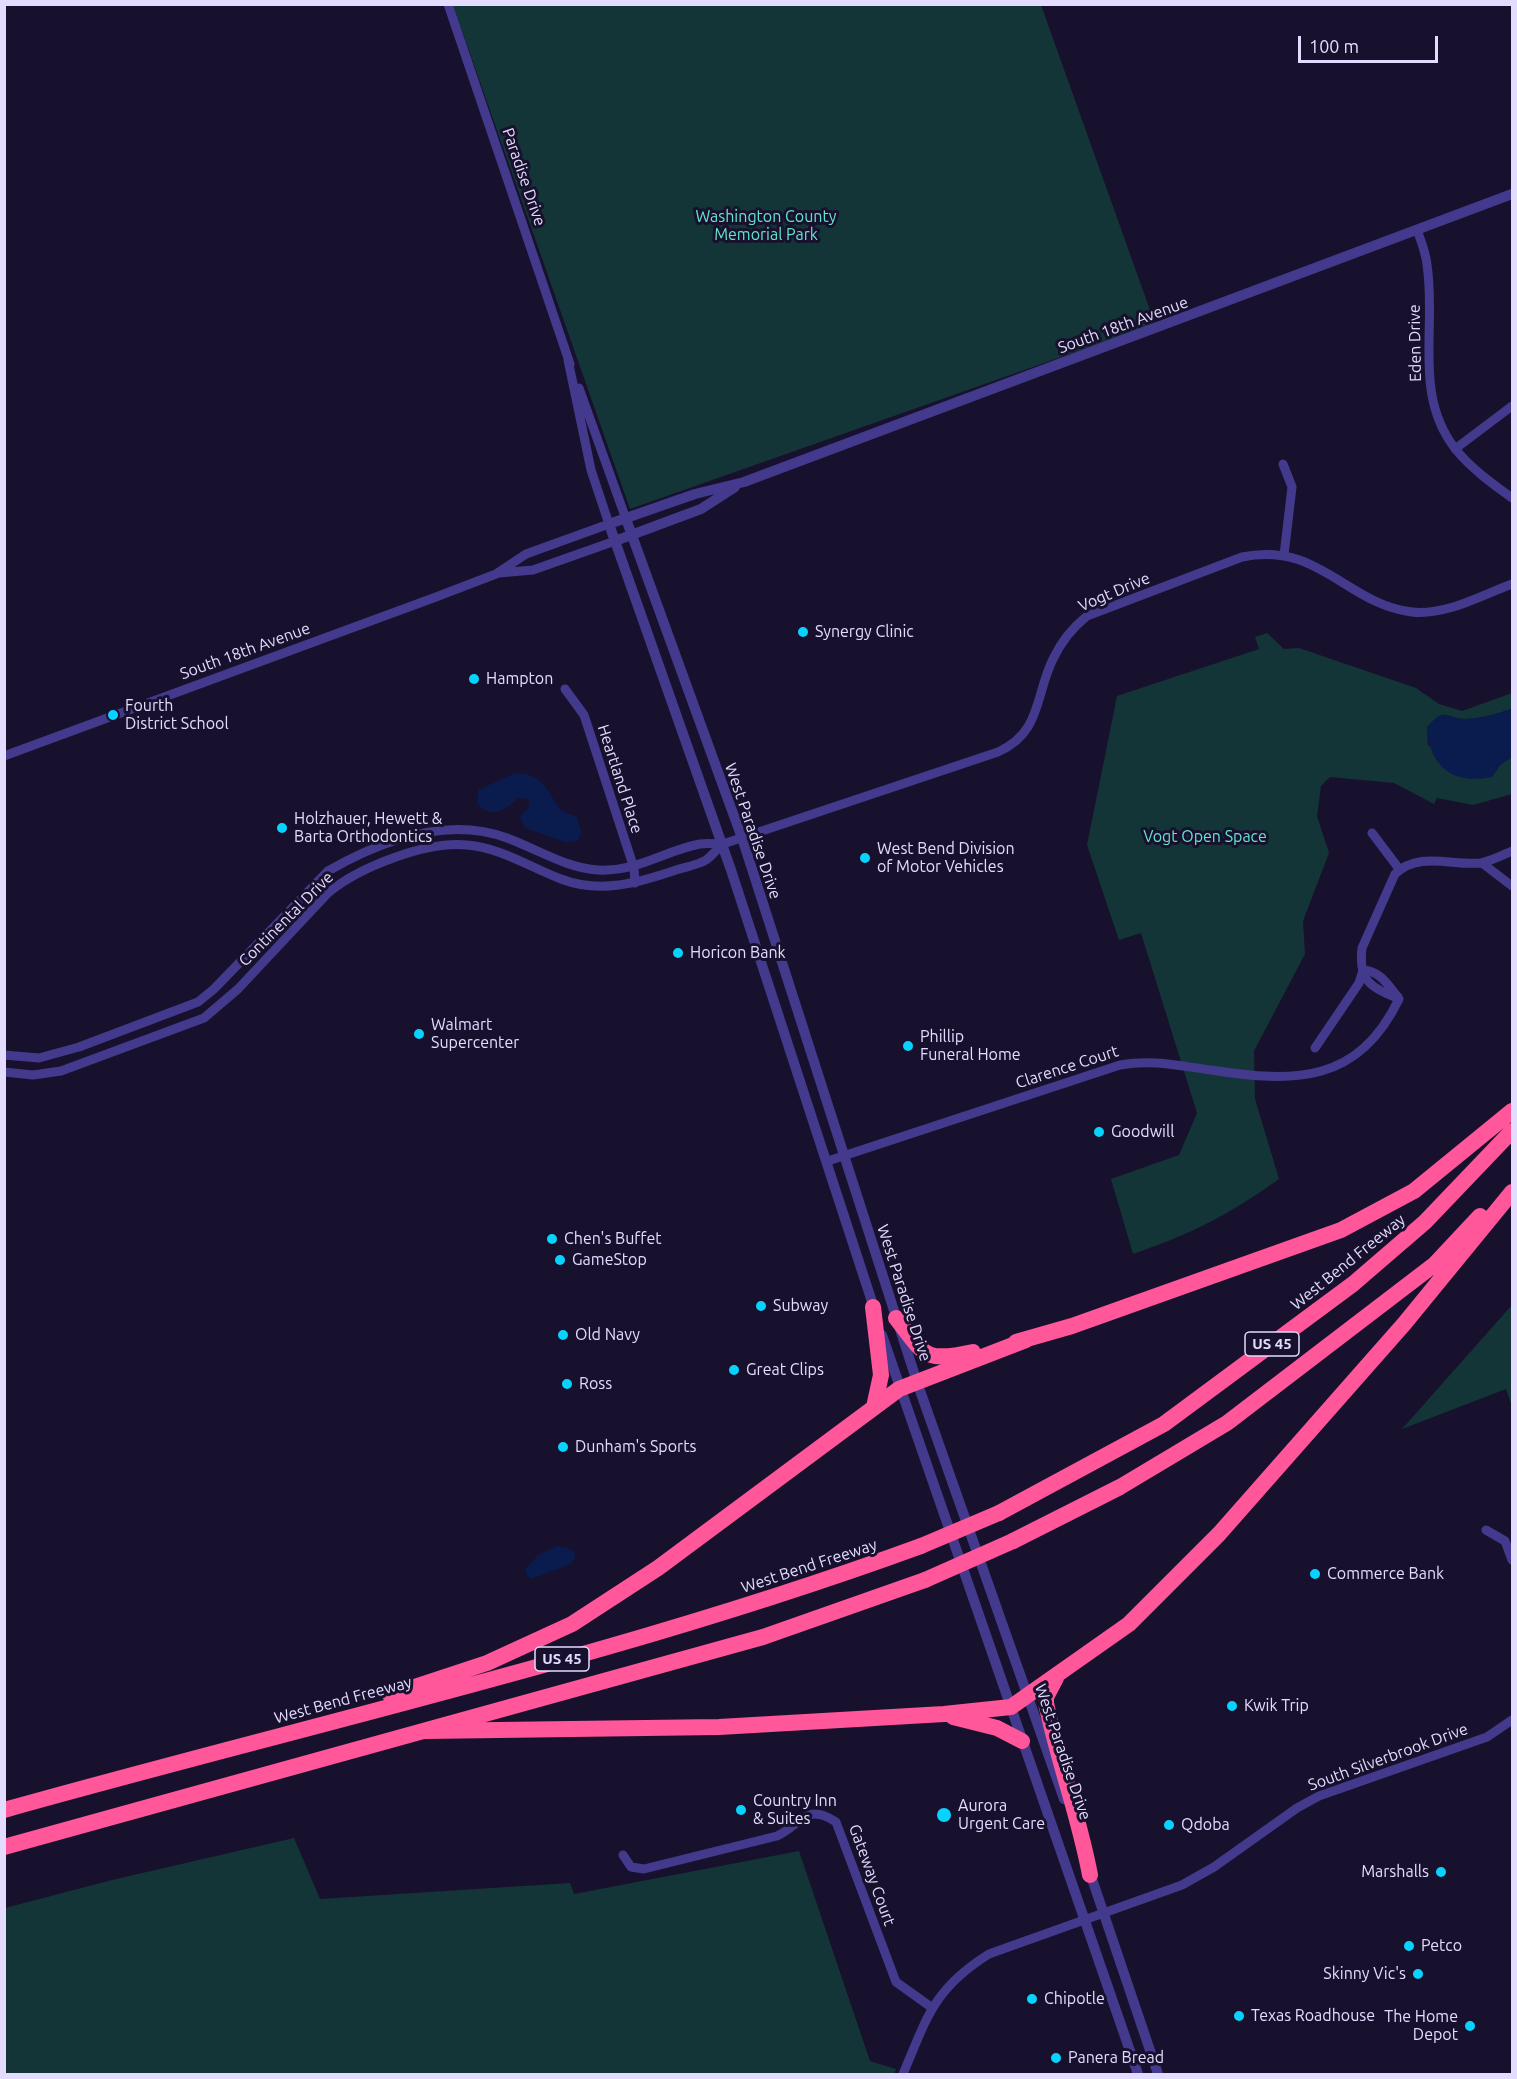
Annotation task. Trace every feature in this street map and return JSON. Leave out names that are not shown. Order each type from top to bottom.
[{"type":"highway","points":[[198,1755],[273,1729],[436,1681],[554,1634],[604,1605],[658,1568],[899,1389],[1026,1340],[1341,1230],[1414,1191],[1512,1111]]},
{"type":"highway","name":"West Bend Freeway","points":[[4,1810],[198,1755],[586,1652],[828,1580],[921,1546],[999,1513],[1164,1424],[1344,1291],[1425,1222],[1512,1131]]},
{"type":"highway","name":"US 45","points":[[4,1846],[763,1637],[925,1580],[1014,1540],[1120,1487],[1227,1423],[1435,1264],[1512,1182]]},
{"type":"highway","points":[[425,1731],[719,1727],[944,1714],[1011,1707],[1129,1624],[1219,1534],[1404,1324],[1512,1192]]},
{"type":"highway","points":[[873,1307],[882,1375],[874,1407]]},
{"type":"highway","points":[[896,1318],[921,1350],[936,1357],[954,1356],[1026,1340]]},
{"type":"highway","points":[[1059,1673],[1049,1688],[1046,1703],[1058,1754],[1079,1819],[1090,1875]]},
{"type":"highway","points":[[944,1714],[997,1728],[1022,1741]]},
{"type":"street","name":"Paradise Drive","points":[[448,4],[527,230],[568,360],[626,519]]},
{"type":"street","name":"South 18th Avenue","points":[[4,756],[496,573],[526,554],[695,494],[744,482],[1512,194]]},
{"type":"street","name":"Eden Drive","points":[[1417,230],[1428,266],[1427,371],[1432,402],[1455,449],[1472,467],[1512,498]]},
{"type":"street","name":"Paradise Drive","points":[[568,360],[591,470],[609,524]]},
{"type":"street","points":[[1455,449],[1512,406]]},
{"type":"street","points":[[1283,464],[1292,487],[1284,555]]},
{"type":"street","name":"South 18th Avenue","points":[[496,573],[533,570],[632,535],[700,509],[744,482]]},
{"type":"street","name":"West Paradise Drive","points":[[626,519],[742,838],[917,1382],[1158,2074]]},
{"type":"street","name":"West Paradise Drive","points":[[609,524],[723,844],[828,1161],[899,1389],[1138,2074]]},
{"type":"street","name":"Vogt Drive","points":[[723,844],[1005,749],[1032,722],[1052,661],[1073,627],[1087,616],[1242,557],[1260,554],[1284,555],[1306,561],[1366,596],[1412,612],[1436,611],[1512,584]]},
{"type":"street","name":"Heartland Place","points":[[565,689],[584,716],[634,868],[635,883]]},
{"type":"street","name":"Continental Drive","points":[[4,1055],[39,1058],[79,1047],[198,1002],[214,989],[328,871],[359,855],[429,831],[461,828],[484,831],[565,863],[595,870],[634,868],[700,844],[723,844]]},
{"type":"street","points":[[1372,833],[1400,870]]},
{"type":"street","name":"Continental Drive","points":[[4,1072],[33,1075],[61,1071],[204,1018],[238,989],[342,881],[434,846],[467,845],[500,852],[562,880],[603,887],[635,883],[705,860],[723,844]]},
{"type":"street","points":[[1315,1048],[1359,983],[1363,970],[1360,960],[1362,948],[1388,889],[1400,870],[1423,861],[1482,863],[1512,851]]},
{"type":"street","points":[[1482,863],[1512,886]]},
{"type":"street","name":"Clarence Court","points":[[828,1161],[1120,1065],[1144,1060],[1260,1076],[1297,1078],[1318,1074],[1349,1059],[1366,1046],[1390,1018],[1399,999],[1379,975],[1373,971],[1363,970]]},
{"type":"street","points":[[1486,1530],[1504,1541],[1512,1560]]},
{"type":"street","name":"South Silverbrook Drive","points":[[903,2074],[931,2007],[963,1972],[989,1954],[1182,1885],[1214,1867],[1297,1808],[1319,1796],[1487,1737],[1512,1720]]},
{"type":"street","name":"Gateway Court","points":[[623,1855],[631,1867],[644,1869],[777,1836],[789,1830],[798,1819],[810,1814],[823,1813],[836,1822],[896,1982],[912,1996],[931,2007]]},
{"type":"green space","name":"Washington County Memorial Park","points":[[453,5],[1041,5],[1155,324],[630,509]]},
{"type":"green space","name":"Vogt Open Space","points":[[1267,633],[1284,649],[1299,648],[1416,688],[1439,704],[1462,711],[1512,693],[1512,709],[1471,719],[1442,715],[1427,727],[1428,745],[1492,777],[1500,765],[1512,757],[1512,794],[1473,805],[1437,798],[1434,804],[1394,783],[1330,777],[1321,786],[1317,816],[1329,853],[1303,921],[1305,954],[1254,1051],[1255,1099],[1279,1179],[1209,1222],[1133,1254],[1111,1179],[1179,1155],[1197,1113],[1141,933],[1119,940],[1087,845],[1117,696],[1259,649],[1255,637]]},
{"type":"green space","points":[[1512,1305],[1512,1407],[1506,1389],[1402,1429]]},
{"type":"green space","points":[[294,1838],[320,1899],[570,1883],[574,1894],[799,1851],[870,2061],[896,2069],[894,2074],[5,2074],[5,1908],[112,1880]]},
{"type":"water","points":[[1512,709],[1512,757],[1500,765],[1492,777],[1466,778],[1455,775],[1438,763],[1429,741],[1427,727],[1438,717],[1445,715],[1471,719]]},
{"type":"water","points":[[516,773],[525,774],[539,781],[562,811],[577,817],[581,832],[578,841],[565,842],[525,828],[520,817],[529,807],[529,799],[518,798],[499,812],[488,812],[478,804],[478,790]]},
{"type":"water","points":[[557,1546],[568,1548],[576,1554],[572,1563],[532,1579],[527,1576],[525,1569],[538,1555]]},
{"type":"place","name":"Synergy Clinic","points":[[803,632]]},
{"type":"place","name":"Hampton","points":[[474,679]]},
{"type":"place","name":"Fourth District School","points":[[113,715]]},
{"type":"place","name":"Holzhauer, Hewett & Barta Orthodontics","points":[[282,828]]},
{"type":"place","name":"West Bend Division of Motor Vehicles","points":[[865,858]]},
{"type":"place","name":"Horicon Bank","points":[[678,953]]},
{"type":"place","name":"Walmart Supercenter","points":[[419,1034]]},
{"type":"place","name":"Phillip Funeral Home","points":[[908,1046]]},
{"type":"place","name":"Goodwill","points":[[1099,1132]]},
{"type":"place","name":"Chen's Buffet","points":[[552,1239]]},
{"type":"place","name":"GameStop","points":[[560,1260]]},
{"type":"place","name":"Subway","points":[[761,1306]]},
{"type":"place","name":"Old Navy","points":[[563,1335]]},
{"type":"place","name":"Great Clips","points":[[734,1370]]},
{"type":"place","name":"Ross","points":[[567,1384]]},
{"type":"place","name":"Dunham's Sports","points":[[563,1447]]},
{"type":"place","name":"Commerce Bank","points":[[1315,1574]]},
{"type":"place","name":"Kwik Trip","points":[[1232,1706]]},
{"type":"place","name":"Country Inn & Suites","points":[[741,1810]]},
{"type":"place","name":"Aurora Urgent Care","points":[[944,1815]]},
{"type":"place","name":"Qdoba","points":[[1169,1825]]},
{"type":"place","name":"Marshalls","points":[[1441,1872]]},
{"type":"place","name":"Petco","points":[[1409,1946]]},
{"type":"place","name":"Skinny Vic's","points":[[1418,1974]]},
{"type":"place","name":"Chipotle","points":[[1032,1999]]},
{"type":"place","name":"Texas Roadhouse","points":[[1239,2016]]},
{"type":"place","name":"The Home Depot","points":[[1470,2026]]},
{"type":"place","name":"Panera Bread","points":[[1056,2058]]}]
